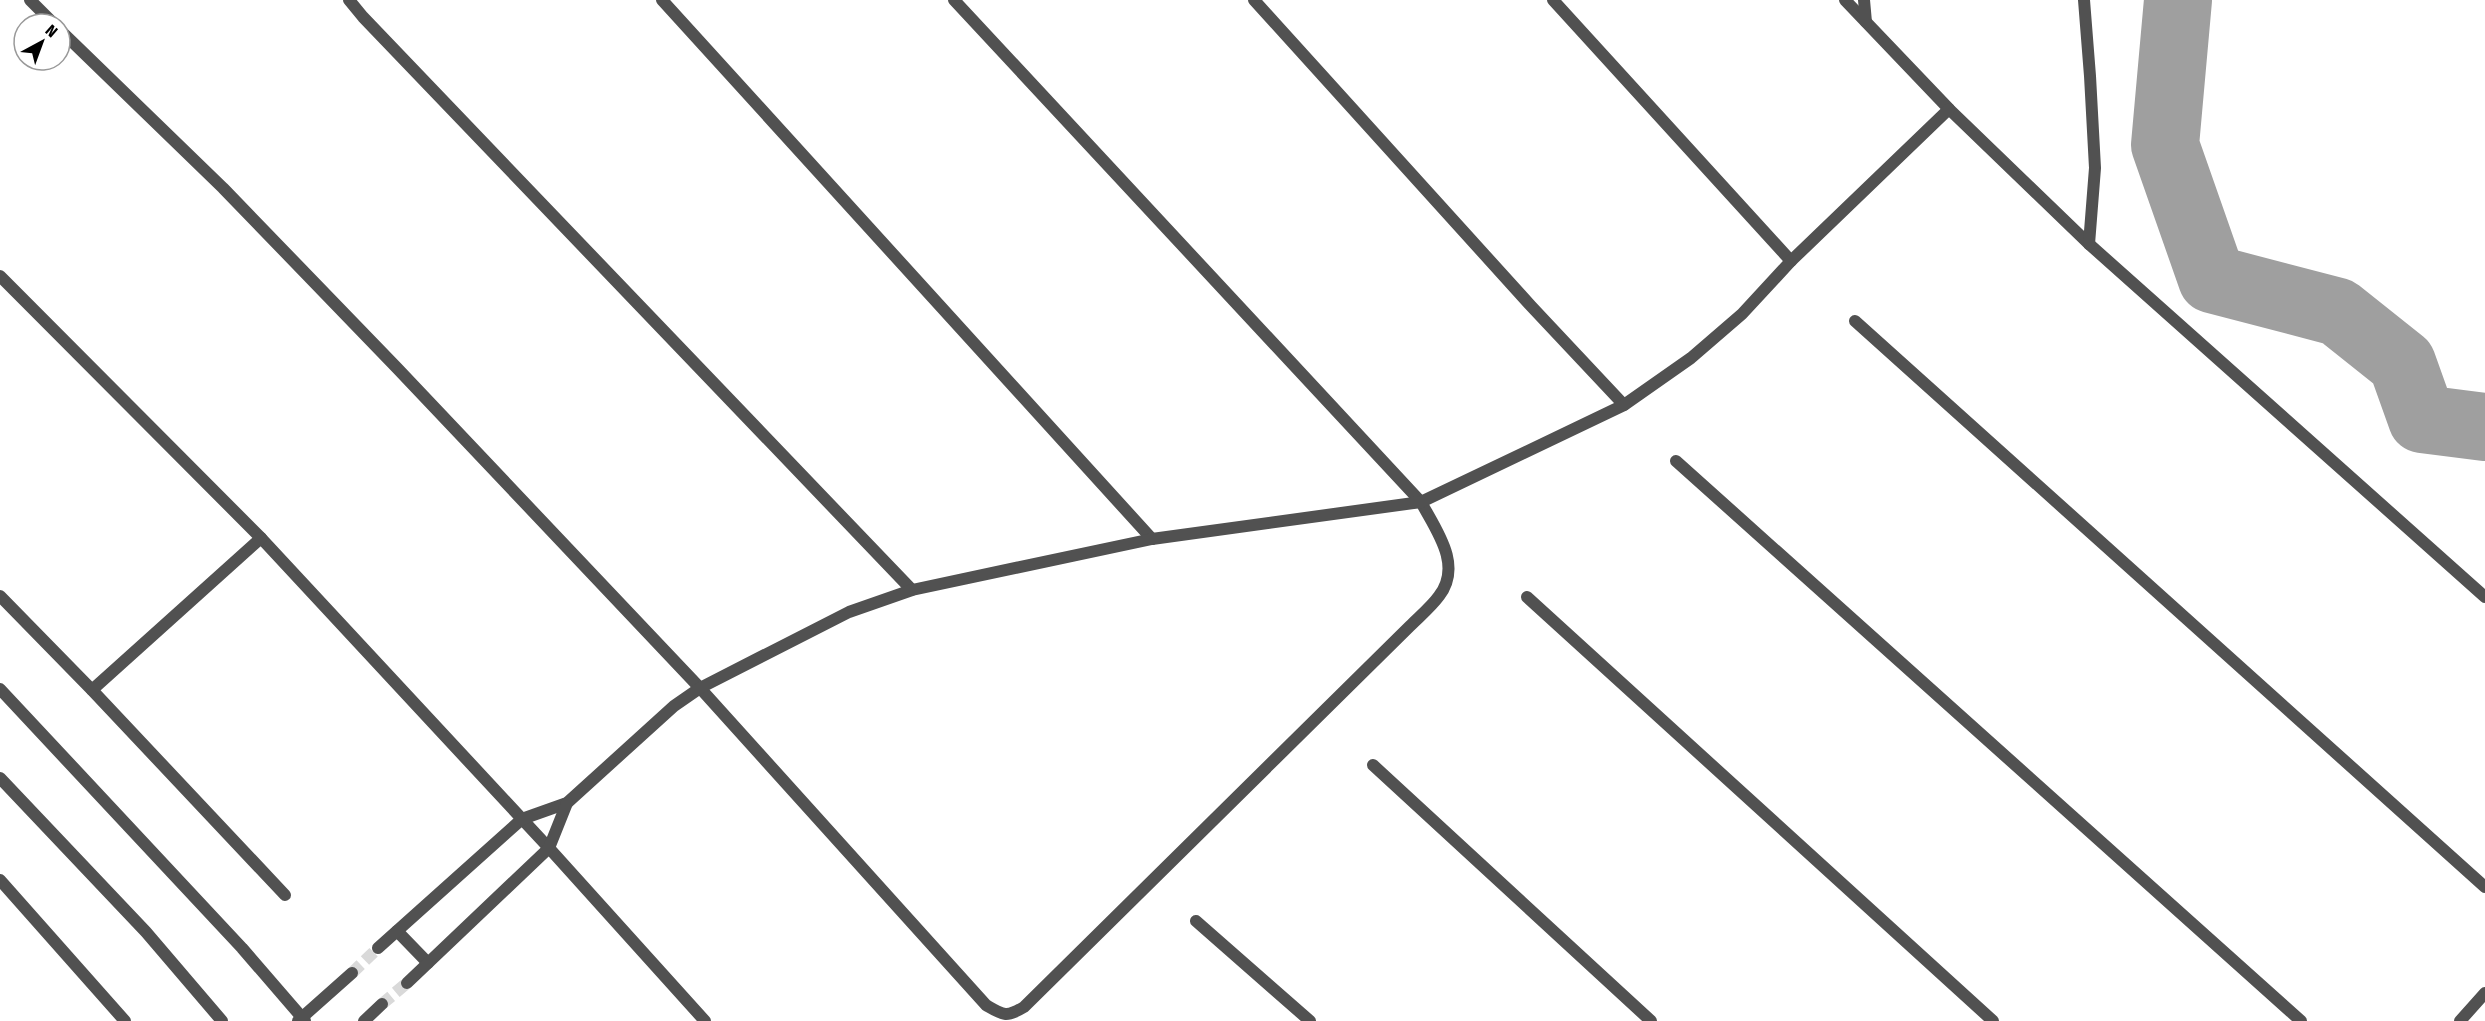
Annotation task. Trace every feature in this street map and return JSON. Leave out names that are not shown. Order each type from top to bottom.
[{"type":"street","points":[[30,0],[42,12]]},
{"type":"street","points":[[349,0],[912,590]]},
{"type":"street","points":[[662,0],[1152,539]]},
{"type":"street","points":[[72,42],[240,205],[700,688],[986,1005],[1001,1014],[1011,1015],[1024,1007],[1441,594],[1449,571],[1447,550],[1421,502],[954,0]]},
{"type":"street","points":[[1254,0],[1531,306],[1624,405]]},
{"type":"street","points":[[1553,0],[1791,261]]},
{"type":"street","points":[[1845,0],[1949,110],[2089,244],[2485,597]]},
{"type":"street","points":[[1864,0],[1866,22]]},
{"type":"street","points":[[2084,0],[2091,76],[2095,168],[2089,244]]},
{"type":"street","points":[[378,948],[522,819],[567,803],[674,706],[700,688],[849,612],[912,590],[1152,539],[1421,502],[1624,405],[1691,358],[1742,314],[1791,261],[1949,110]]},
{"type":"street","points":[[0,276],[261,538],[549,848],[705,1021]]},
{"type":"street","points":[[1855,321],[2485,887]]},
{"type":"street","points":[[1676,461],[2301,1021]]},
{"type":"street","points":[[92,690],[261,538]]},
{"type":"street","points":[[0,596],[285,895]]},
{"type":"street","points":[[1527,597],[1993,1021]]},
{"type":"street","points":[[0,689],[242,948],[302,1020],[352,973]]},
{"type":"street","points":[[1373,765],[1651,1021]]},
{"type":"street","points":[[0,778],[146,932],[222,1021]]},
{"type":"street","points":[[407,982],[549,848],[567,803]]},
{"type":"street","points":[[0,879],[125,1021]]},
{"type":"street","points":[[1196,921],[1311,1021]]},
{"type":"street","points":[[397,931],[428,963]]},
{"type":"street","points":[[2460,1021],[2485,993]]},
{"type":"street","points":[[364,1021],[382,1004]]},
{"type":"waterway","points":[[2178,0],[2165,145],[2212,279],[2338,312],[2402,363],[2422,419],[2485,427]]},
{"type":"tunnel","points":[[352,973],[378,948]]},
{"type":"tunnel","points":[[382,1004],[407,983]]}]
